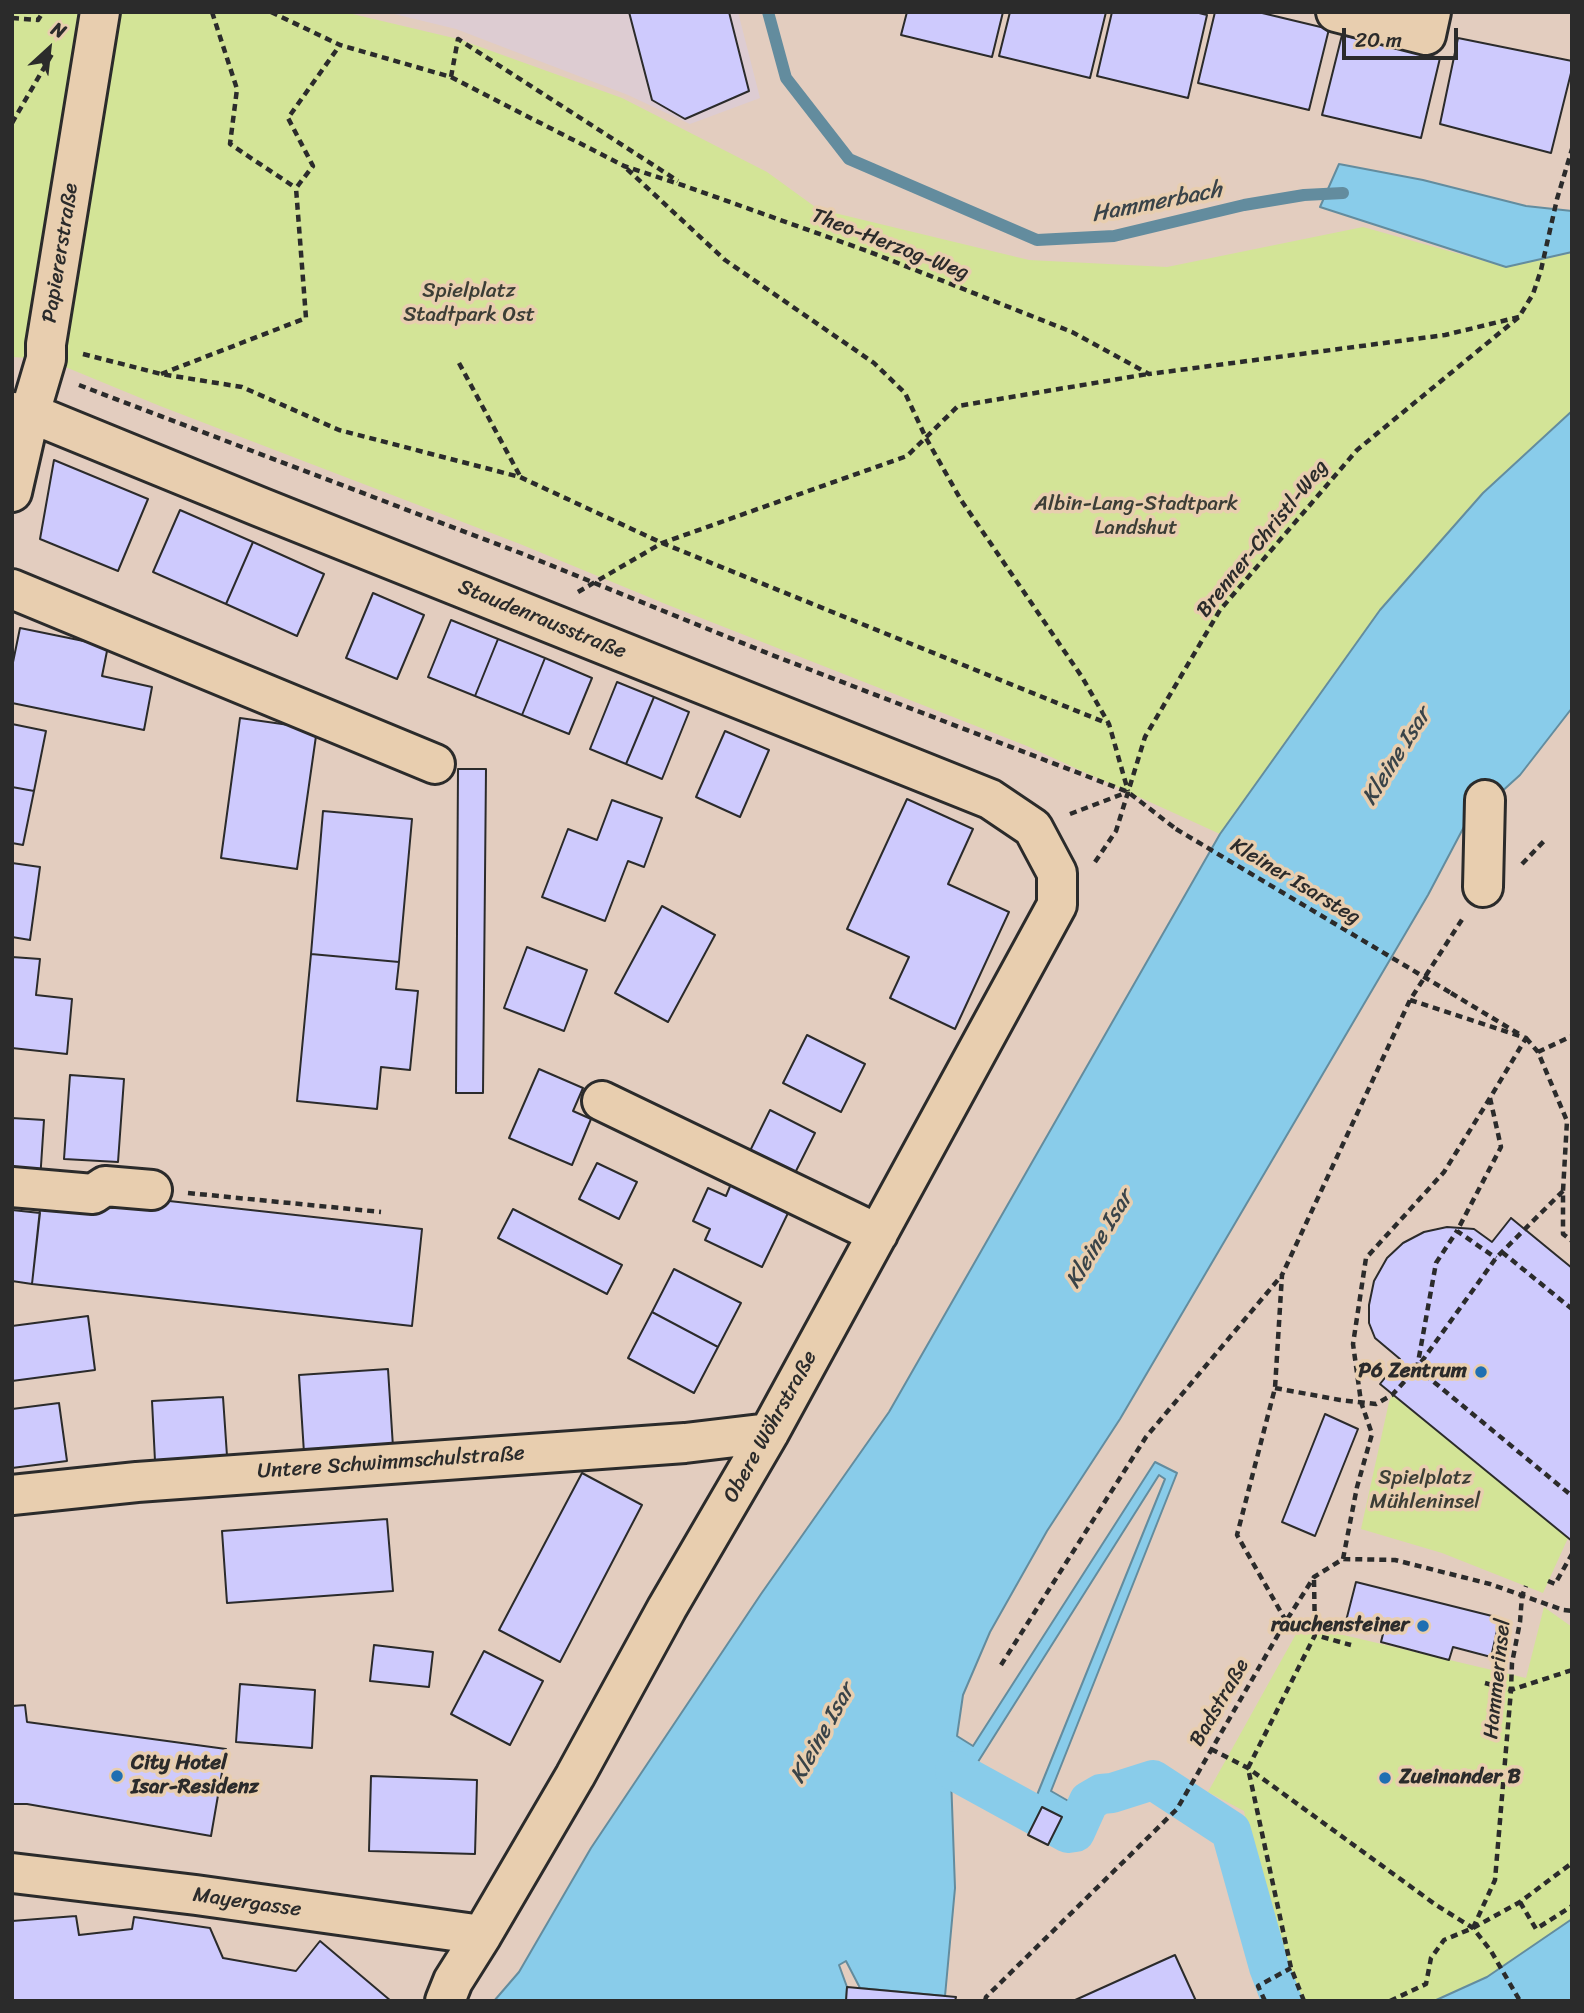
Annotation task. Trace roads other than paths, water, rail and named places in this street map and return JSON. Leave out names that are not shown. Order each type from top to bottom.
[{"type":"street","name":"Papiererstraße","points":[[12,492],[21,412],[44,357],[100,12]]},
{"type":"street","points":[[1336,12],[1426,35],[1430,12]]},
{"type":"street","name":"Staudenrausstraße","points":[[21,412],[990,799],[1038,836],[1057,873],[1057,905]]},
{"type":"street","points":[[12,589],[435,764]]},
{"type":"street","points":[[1483,887],[1485,800]]},
{"type":"street","name":"Obere Wöhrstraße","points":[[440,1994],[482,1935],[575,1776],[667,1608],[769,1433],[1057,905]]},
{"type":"street","points":[[603,1101],[878,1234]]},
{"type":"street","points":[[12,1187],[103,1199],[105,1186],[152,1190]]},
{"type":"street","name":"Untere Schwimmschulstraße","points":[[12,1495],[137,1482],[405,1461],[685,1443],[769,1433]]},
{"type":"street","name":"Mayergasse","points":[[12,1873],[196,1895],[482,1935]]},
{"type":"water","points":[[1339,164],[1423,180],[1526,206],[1572,211],[1572,252],[1506,267],[1320,207]]},
{"type":"water","name":"Kleine Isar","points":[[1572,411],[1572,708],[1520,775],[1499,794],[1476,804],[1428,895],[1120,1419],[1047,1531],[990,1632],[963,1695],[957,1736],[973,1746],[1155,1462],[1177,1473],[1051,1791],[1084,1810],[1079,1823],[1035,1800],[1165,1479],[1159,1475],[976,1765],[964,1759],[965,1768],[956,1771],[951,1777],[955,1888],[945,1996],[860,1988],[846,1961],[839,1965],[847,1987],[846,2001],[494,2001],[519,1972],[591,1848],[761,1594],[889,1412],[1220,834],[1380,610],[1483,493]]},
{"type":"water","points":[[1572,1919],[1572,2001],[1434,2001],[1487,1977]]},
{"type":"waterway","name":"Hammerbach","points":[[768,12],[786,78],[849,159],[1037,240],[1114,236],[1244,205],[1304,195],[1343,193]]},
{"type":"waterway","points":[[955,1771],[1068,1833],[1075,1832],[1089,1801],[1101,1794],[1153,1780],[1231,1831],[1269,1967],[1282,2001]]},
{"type":"place","name":"P6 Zentrum","points":[[1481,1372]]},
{"type":"place","name":"rauchensteiner","points":[[1423,1626]]},
{"type":"place","name":"City Hotel Isar-Residenz","points":[[117,1776]]},
{"type":"place","name":"Zueinander B","points":[[1385,1778]]},
{"type":"park label","name":"Spielplatz Stadtpark Ost","points":[[469,304]]},
{"type":"park label","name":"Albin-Lang-Stadtpark Landshut","points":[[1136,517]]},
{"type":"park label","name":"Spielplatz Mühleninsel","points":[[1425,1491]]}]
